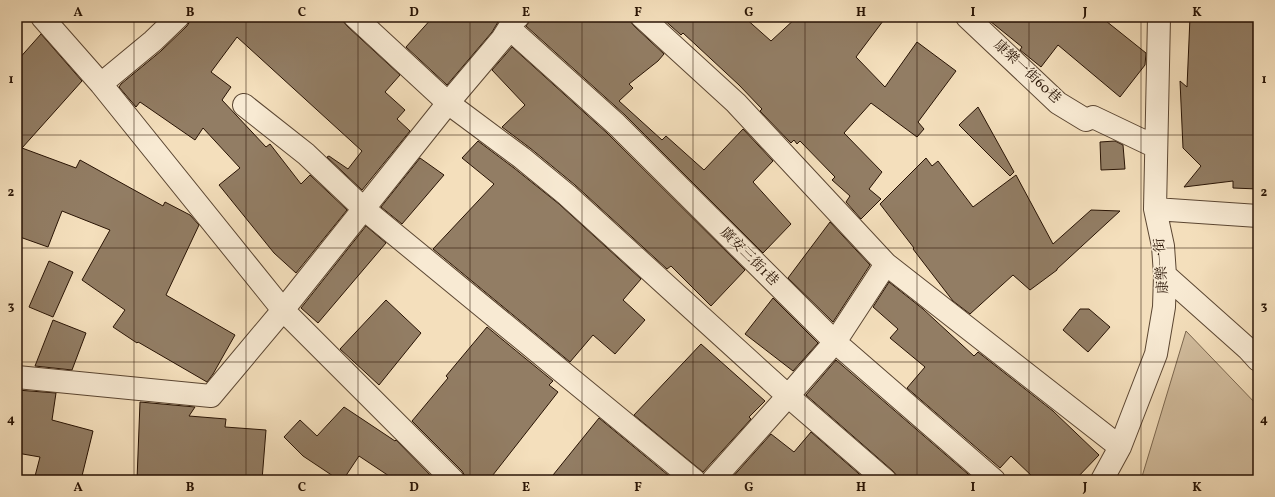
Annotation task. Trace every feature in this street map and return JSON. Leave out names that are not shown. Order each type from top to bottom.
[{"type":"street","points":[[42,17],[101,84],[282,310],[453,480]]},
{"type":"street","points":[[101,84],[153,41],[178,17]]},
{"type":"street","points":[[355,17],[448,103],[522,158],[566,195],[788,396],[885,480]]},
{"type":"street","points":[[642,17],[736,103],[886,264],[1120,447]]},
{"type":"street","name":"康樂一街60巷","points":[[967,17],[1058,103],[1086,120],[1093,117],[1156,147]]},
{"type":"street","name":"康樂一街","points":[[1102,480],[1120,447],[1156,354],[1164,307],[1165,275],[1163,246],[1155,209],[1159,17]]},
{"type":"street","points":[[17,377],[211,396],[514,23]]},
{"type":"street","name":"廣安三街1巷","points":[[514,23],[834,342],[994,480]]},
{"type":"street","points":[[244,104],[306,154],[364,209],[694,480]]},
{"type":"street","points":[[1155,209],[1258,216]]},
{"type":"street","points":[[713,480],[834,342],[886,264]]},
{"type":"street","points":[[1165,275],[1248,349],[1258,360]]},
{"type":"shaded area","points":[[1186,331],[1258,406],[1258,480],[1141,480]]},
{"type":"building","points":[[190,17],[343,17],[343,21],[347,26],[400,75],[385,92],[405,110],[397,119],[410,131],[362,190],[327,157],[329,156],[348,169],[362,151],[237,37],[211,72],[231,87],[222,100],[266,147],[270,144],[301,184],[310,175],[347,210],[296,273],[274,253],[219,185],[240,168],[203,128],[195,140],[140,102],[136,107],[119,87],[161,51],[187,26],[190,21]]},
{"type":"building","points":[[433,17],[501,17],[492,32],[447,85],[406,47]]},
{"type":"building","points":[[530,17],[630,17],[630,21],[634,26],[664,54],[658,61],[629,84],[633,88],[619,101],[662,140],[666,136],[704,170],[743,129],[773,161],[753,182],[791,224],[763,253],[625,115],[526,26]]},
{"type":"building","points":[[661,17],[744,17],[771,41],[797,17],[886,17],[856,57],[885,87],[917,42],[956,71],[918,122],[924,129],[917,137],[871,103],[844,133],[882,172],[869,189],[881,199],[861,219],[846,202],[850,196],[832,180],[835,177],[800,141],[797,144],[794,140],[791,143],[760,111],[762,109],[739,85],[683,33],[681,35]]},
{"type":"building","points":[[985,17],[1101,17],[1146,53],[1145,65],[1120,97],[1058,45],[1041,67],[1020,50],[1022,47]]},
{"type":"building","points":[[1190,17],[1258,17],[1258,189],[1233,188],[1233,181],[1184,187],[1201,166],[1183,148],[1180,81],[1187,87]]},
{"type":"building","points":[[41,34],[82,81],[22,148],[76,168],[80,160],[163,206],[165,202],[190,215],[199,225],[166,295],[235,335],[207,382],[138,342],[137,343],[113,327],[125,310],[82,280],[110,230],[62,211],[48,247],[17,236],[17,61]]},
{"type":"building","points":[[512,47],[607,133],[745,270],[711,306],[671,266],[667,269],[575,185],[502,127],[525,105],[492,70]]},
{"type":"building","points":[[978,107],[1014,172],[1010,176],[959,125]]},
{"type":"building","points":[[478,141],[559,204],[641,279],[623,300],[645,320],[615,354],[593,335],[570,362],[433,249],[494,184],[462,158]]},
{"type":"building","points":[[1115,141],[1123,145],[1125,169],[1101,170],[1100,142]]},
{"type":"building","points":[[420,158],[444,175],[402,224],[381,207]]},
{"type":"building","points":[[926,158],[932,166],[938,161],[973,207],[1016,175],[1053,244],[1091,210],[1120,211],[1057,270],[1030,290],[1013,275],[970,314],[953,301],[880,204]]},
{"type":"building","points":[[830,222],[870,265],[833,322],[788,278]]},
{"type":"building","points":[[366,226],[386,243],[318,323],[301,308]]},
{"type":"building","points":[[49,261],[73,272],[53,317],[29,307]]},
{"type":"building","points":[[889,282],[923,309],[974,356],[978,352],[1053,411],[1099,455],[1075,480],[1036,480],[1011,456],[1000,468],[907,388],[925,367],[890,338],[898,329],[873,307]]},
{"type":"building","points":[[773,298],[818,343],[793,371],[745,334]]},
{"type":"building","points":[[386,300],[421,333],[379,385],[340,349]]},
{"type":"building","points":[[1080,309],[1089,309],[1110,327],[1088,352],[1063,330]]},
{"type":"building","points":[[53,320],[86,333],[72,370],[35,366]]},
{"type":"building","points":[[487,327],[553,381],[549,385],[558,392],[489,480],[465,480],[465,476],[462,471],[412,421],[448,378],[446,376]]},
{"type":"building","points":[[701,344],[765,401],[749,417],[751,419],[703,472],[634,415]]},
{"type":"building","points":[[836,360],[975,480],[897,480],[897,476],[893,471],[806,395]]},
{"type":"building","points":[[17,390],[56,393],[52,420],[93,431],[81,480],[34,480],[40,457],[17,453]]},
{"type":"building","points":[[140,402],[195,407],[189,416],[226,419],[225,427],[266,430],[262,480],[137,480]]},
{"type":"building","points":[[344,407],[395,441],[396,440],[435,480],[395,480],[359,456],[343,480],[339,480],[303,456],[284,437],[300,420],[317,436]]},
{"type":"building","points":[[599,418],[674,480],[549,480]]},
{"type":"building","points":[[811,432],[866,480],[730,480],[771,434],[794,452]]}]
